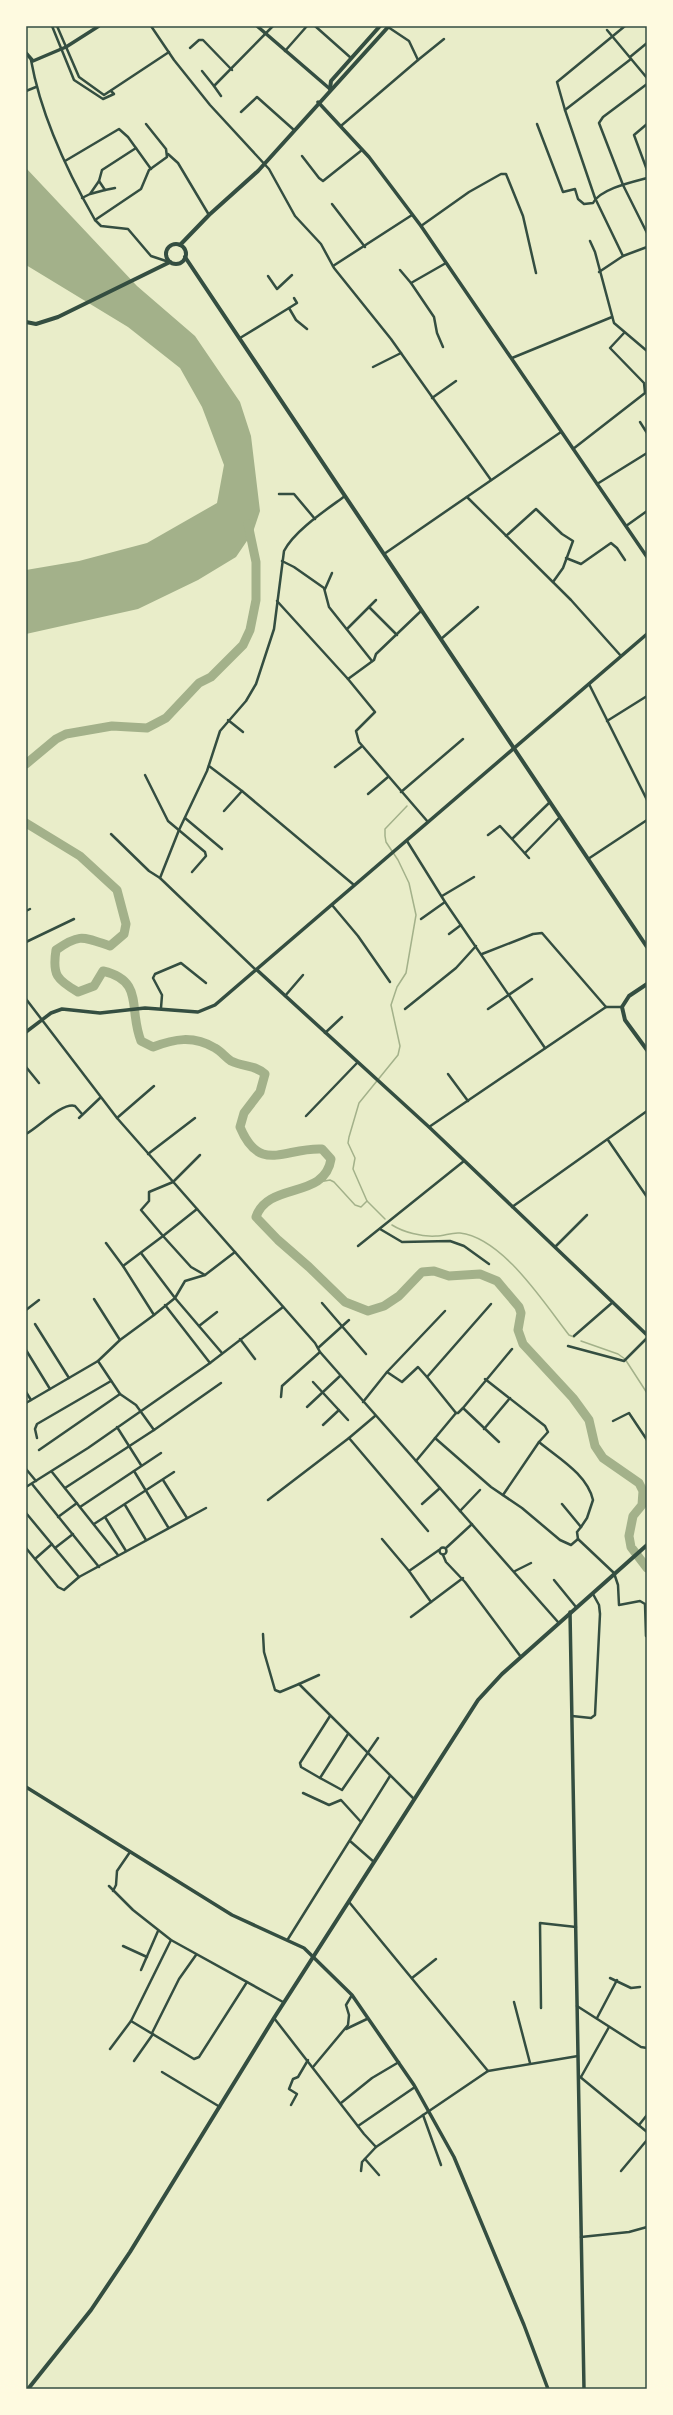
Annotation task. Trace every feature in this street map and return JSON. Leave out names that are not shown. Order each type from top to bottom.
[{"type":"main road","points":[[330,89],[332,81],[380,26]]},
{"type":"main road","points":[[180,245],[209,215],[258,170],[318,102],[330,89],[336,85],[388,27]]},
{"type":"main road","points":[[170,262],[166,254],[166,250],[172,244],[180,245],[185,250],[185,257],[647,947]]},
{"type":"main road","points":[[26,322],[36,324],[58,317],[170,262],[179,264],[185,257]]},
{"type":"main road","points":[[647,984],[629,996],[622,1007],[625,1020],[647,1050]]},
{"type":"main road","points":[[28,2389],[86,2316],[130,2252],[221,2107],[283,2002],[313,1958],[478,1700],[558,1622],[646,1546]]},
{"type":"street","points":[[52,26],[61,49],[76,79],[103,99],[169,52]]},
{"type":"street","points":[[57,26],[66,47],[76,79],[102,94],[112,92]]},
{"type":"street","points":[[31,60],[66,47],[99,26]]},
{"type":"street","points":[[151,26],[210,105],[275,178],[295,216],[321,244],[333,266],[399,353],[491,480]]},
{"type":"street","points":[[257,26],[330,89]]},
{"type":"street","points":[[214,86],[232,70],[272,26]]},
{"type":"street","points":[[285,51],[307,26]]},
{"type":"street","points":[[315,26],[352,58]]},
{"type":"street","points":[[623,256],[595,198],[557,82],[625,26]]},
{"type":"street","points":[[388,27],[409,41],[418,60]]},
{"type":"street","points":[[607,30],[614,36],[647,78]]},
{"type":"street","points":[[342,125],[444,39]]},
{"type":"street","points":[[190,48],[199,40],[203,40],[232,70]]},
{"type":"street","points":[[565,110],[647,43]]},
{"type":"street","points":[[26,53],[31,60],[36,87],[65,161],[82,198],[95,220],[101,226],[128,229],[151,256],[170,262]]},
{"type":"street","points":[[202,71],[222,96]]},
{"type":"street","points":[[647,84],[604,117],[599,123],[623,185],[647,233]]},
{"type":"street","points":[[26,91],[36,87]]},
{"type":"street","points":[[242,112],[257,97],[294,130]]},
{"type":"street","points":[[318,102],[342,125],[363,150],[421,226],[647,557]]},
{"type":"street","points":[[146,124],[168,154],[175,159],[209,215]]},
{"type":"street","points":[[537,124],[563,192],[575,189],[578,199],[586,204],[592,203],[595,198],[623,185],[647,178]]},
{"type":"street","points":[[646,125],[634,135],[647,170]]},
{"type":"street","points":[[65,161],[116,129],[121,129],[151,169]]},
{"type":"street","points":[[90,194],[94,185],[99,181],[102,170],[136,148]]},
{"type":"street","points":[[302,156],[318,178],[323,181],[363,150]]},
{"type":"street","points":[[95,220],[142,189],[151,169],[162,163],[168,154]]},
{"type":"street","points":[[421,226],[469,192],[504,174],[509,177],[523,216],[536,273]]},
{"type":"street","points":[[99,181],[105,190]]},
{"type":"street","points":[[82,198],[90,194],[115,188]]},
{"type":"street","points":[[332,204],[365,246]]},
{"type":"street","points":[[333,266],[412,215]]},
{"type":"street","points":[[590,241],[595,252],[612,317],[624,333],[647,351]]},
{"type":"street","points":[[599,272],[623,256],[647,247]]},
{"type":"street","points":[[411,283],[446,263]]},
{"type":"street","points":[[400,270],[411,283],[434,317],[437,333],[443,347]]},
{"type":"street","points":[[268,276],[277,289],[292,275]]},
{"type":"street","points":[[240,338],[297,303],[294,298]]},
{"type":"street","points":[[289,308],[296,320],[307,329]]},
{"type":"street","points":[[512,358],[612,317]]},
{"type":"street","points":[[573,449],[645,393],[646,383],[610,348],[624,333]]},
{"type":"street","points":[[373,367],[399,353]]},
{"type":"street","points":[[432,398],[456,381]]},
{"type":"street","points":[[640,422],[647,433]]},
{"type":"street","points":[[384,554],[561,432]]},
{"type":"street","points":[[597,484],[647,454]]},
{"type":"street","points":[[279,494],[294,494],[315,519]]},
{"type":"street","points":[[160,878],[178,830],[209,766],[220,731],[246,701],[256,684],[274,628],[282,562],[286,547],[315,519],[345,496]]},
{"type":"street","points":[[467,497],[553,582],[621,656]]},
{"type":"street","points":[[506,536],[536,509],[562,534],[573,540],[561,572],[553,582]]},
{"type":"street","points":[[626,526],[647,511]]},
{"type":"street","points":[[566,558],[581,564],[611,543],[617,548],[625,560]]},
{"type":"street","points":[[282,562],[294,567],[325,590]]},
{"type":"street","points":[[332,573],[325,590],[329,607],[373,660]]},
{"type":"street","points":[[347,629],[376,600]]},
{"type":"street","points":[[277,602],[348,679],[375,712],[356,731],[361,747],[428,822]]},
{"type":"street","points":[[369,607],[397,635]]},
{"type":"street","points":[[441,639],[478,607]]},
{"type":"street","points":[[348,679],[373,660],[376,654],[422,610]]},
{"type":"street","points":[[26,1032],[41,1020],[62,1009],[100,1013],[145,1008],[161,1008],[198,1012],[206,1010],[257,970],[513,747],[647,634]]},
{"type":"street","points":[[589,683],[647,800]]},
{"type":"street","points":[[607,721],[647,696]]},
{"type":"street","points":[[228,720],[243,732]]},
{"type":"street","points":[[401,792],[463,739]]},
{"type":"street","points":[[335,767],[361,747]]},
{"type":"street","points":[[209,766],[242,791],[355,885]]},
{"type":"street","points":[[145,775],[164,814],[178,830],[206,852],[206,856],[192,872]]},
{"type":"street","points":[[368,794],[388,777]]},
{"type":"street","points":[[224,812],[242,791]]},
{"type":"street","points":[[512,839],[550,802]]},
{"type":"street","points":[[525,853],[560,817]]},
{"type":"street","points":[[185,818],[222,849]]},
{"type":"street","points":[[588,859],[647,820]]},
{"type":"street","points":[[488,835],[500,826],[529,858]]},
{"type":"street","points":[[111,834],[149,871],[160,878],[324,1033],[429,1127],[647,1336],[626,1361],[568,1346]]},
{"type":"street","points":[[406,841],[545,1048]]},
{"type":"street","points":[[442,896],[474,877]]},
{"type":"street","points":[[420,919],[446,902]]},
{"type":"street","points":[[332,905],[358,936],[390,982]]},
{"type":"street","points":[[26,911],[30,908]]},
{"type":"street","points":[[26,942],[74,919]]},
{"type":"street","points":[[448,934],[461,925]]},
{"type":"street","points":[[482,954],[533,934],[542,933],[606,1007]]},
{"type":"street","points":[[405,1009],[456,968],[477,946]]},
{"type":"street","points":[[161,1008],[162,995],[153,978],[155,974],[181,963],[206,983]]},
{"type":"street","points":[[285,997],[303,975]]},
{"type":"street","points":[[488,1009],[532,979]]},
{"type":"street","points":[[26,999],[100,1098],[117,1118],[283,1307],[340,1376],[515,1571],[558,1622]]},
{"type":"street","points":[[429,1127],[606,1007],[622,1007]]},
{"type":"street","points":[[324,1033],[342,1017]]},
{"type":"street","points":[[306,1116],[357,1063]]},
{"type":"street","points":[[26,1067],[39,1083]]},
{"type":"street","points":[[448,1074],[468,1101]]},
{"type":"street","points":[[117,1118],[154,1086]]},
{"type":"street","points":[[79,1118],[100,1098]]},
{"type":"street","points":[[26,1133],[48,1116],[70,1106],[75,1106],[82,1114]]},
{"type":"street","points":[[512,1206],[608,1140],[647,1111]]},
{"type":"street","points":[[148,1154],[195,1118]]},
{"type":"street","points":[[608,1140],[647,1197]]},
{"type":"street","points":[[200,1155],[173,1182],[150,1191],[149,1201],[141,1209],[146,1218],[191,1267],[205,1275]]},
{"type":"street","points":[[358,1246],[464,1161]]},
{"type":"street","points":[[123,1266],[197,1209]]},
{"type":"street","points":[[555,1247],[587,1215]]},
{"type":"street","points":[[380,1229],[402,1242],[450,1241],[464,1246],[489,1264]]},
{"type":"street","points":[[106,1243],[123,1266],[154,1315]]},
{"type":"street","points":[[26,1403],[98,1361],[120,1340],[175,1298],[185,1281],[205,1275],[235,1252]]},
{"type":"street","points":[[141,1253],[175,1298],[222,1353]]},
{"type":"street","points":[[94,1299],[120,1340]]},
{"type":"street","points":[[26,1310],[39,1300]]},
{"type":"street","points":[[574,1336],[613,1302]]},
{"type":"street","points":[[322,1303],[341,1328],[366,1354]]},
{"type":"street","points":[[427,1377],[491,1304]]},
{"type":"street","points":[[166,1306],[210,1363]]},
{"type":"street","points":[[26,1487],[52,1472],[210,1363],[283,1307]]},
{"type":"street","points":[[363,1402],[388,1372],[445,1310]]},
{"type":"street","points":[[199,1326],[217,1312]]},
{"type":"street","points":[[318,1348],[349,1320]]},
{"type":"street","points":[[35,1324],[69,1378]]},
{"type":"street","points":[[240,1339],[255,1359]]},
{"type":"street","points":[[416,1461],[456,1412],[458,1413],[463,1408],[512,1349]]},
{"type":"street","points":[[26,1350],[50,1389]]},
{"type":"street","points":[[281,1396],[282,1386],[320,1352]]},
{"type":"street","points":[[98,1361],[120,1394],[140,1411],[154,1430]]},
{"type":"street","points":[[388,1372],[398,1381],[402,1382],[418,1367],[456,1412]]},
{"type":"street","points":[[307,1407],[340,1376]]},
{"type":"street","points":[[486,1379],[547,1428],[547,1434],[539,1442],[503,1495]]},
{"type":"street","points":[[37,1438],[35,1429],[37,1424],[111,1381]]},
{"type":"street","points":[[313,1382],[348,1420]]},
{"type":"street","points":[[65,1488],[221,1384]]},
{"type":"street","points":[[26,1392],[31,1400]]},
{"type":"street","points":[[39,1450],[120,1394]]},
{"type":"street","points":[[484,1429],[510,1398]]},
{"type":"street","points":[[463,1408],[499,1442]]},
{"type":"street","points":[[323,1424],[339,1410]]},
{"type":"street","points":[[613,1421],[629,1413],[647,1440]]},
{"type":"street","points":[[268,1500],[349,1438],[375,1416]]},
{"type":"street","points":[[116,1427],[141,1465]]},
{"type":"street","points":[[349,1438],[428,1531]]},
{"type":"street","points":[[435,1438],[503,1495],[566,1544],[571,1545],[578,1539]]},
{"type":"street","points":[[539,1442],[576,1473],[592,1495],[593,1500],[591,1509],[577,1532],[578,1539],[614,1573],[618,1585],[619,1605],[640,1600],[645,1604],[646,1636]]},
{"type":"street","points":[[80,1507],[161,1452]]},
{"type":"street","points":[[26,1469],[36,1481]]},
{"type":"street","points":[[134,1471],[168,1527]]},
{"type":"street","points":[[52,1472],[118,1555]]},
{"type":"street","points":[[94,1524],[174,1472]]},
{"type":"street","points":[[162,1480],[187,1518]]},
{"type":"street","points":[[32,1484],[99,1567]]},
{"type":"street","points":[[422,1504],[440,1488]]},
{"type":"street","points":[[460,1511],[480,1490]]},
{"type":"street","points":[[58,1517],[77,1503]]},
{"type":"street","points":[[562,1504],[580,1527]]},
{"type":"street","points":[[125,1505],[146,1540]]},
{"type":"street","points":[[26,1548],[62,1590],[79,1577],[168,1527],[206,1508]]},
{"type":"street","points":[[26,1513],[79,1577]]},
{"type":"street","points":[[105,1517],[126,1551]]},
{"type":"street","points":[[409,1571],[443,1547],[446,1548],[472,1524]]},
{"type":"street","points":[[55,1548],[73,1534]]},
{"type":"street","points":[[382,1540],[409,1571],[431,1602]]},
{"type":"street","points":[[35,1559],[52,1544]]},
{"type":"street","points":[[443,1555],[447,1552],[446,1548]]},
{"type":"street","points":[[439,1550],[455,1574],[463,1578],[521,1657]]},
{"type":"street","points":[[515,1571],[531,1563]]},
{"type":"street","points":[[411,1618],[463,1578]]},
{"type":"street","points":[[554,1580],[576,1607]]},
{"type":"street","points":[[572,1716],[591,1718],[596,1712],[600,1614],[599,1605],[592,1592]]},
{"type":"street","points":[[570,1612],[578,2056],[580,2076],[584,2389]]},
{"type":"street","points":[[264,1634],[264,1652],[275,1690],[280,1692],[319,1675]]},
{"type":"street","points":[[299,1684],[414,1799]]},
{"type":"street","points":[[330,1716],[300,1765],[342,1790],[378,1738]]},
{"type":"street","points":[[320,1778],[348,1734]]},
{"type":"street","points":[[288,1939],[390,1776]]},
{"type":"street","points":[[26,1787],[232,1915],[288,1939],[304,1948],[352,1996],[415,2087],[430,2111],[454,2157],[548,2389]]},
{"type":"street","points":[[303,1793],[329,1805],[341,1800],[361,1822]]},
{"type":"street","points":[[350,1841],[374,1862]]},
{"type":"street","points":[[113,1891],[116,1885],[117,1871],[130,1852]]},
{"type":"street","points":[[109,1886],[158,1931],[171,1940],[283,2002]]},
{"type":"street","points":[[349,1902],[488,2071]]},
{"type":"street","points":[[542,2008],[540,1923],[576,1926]]},
{"type":"street","points":[[141,1970],[158,1931]]},
{"type":"street","points":[[110,2049],[131,2021],[171,1940]]},
{"type":"street","points":[[123,1946],[147,1957]]},
{"type":"street","points":[[134,2061],[153,2034],[179,1979],[196,1955]]},
{"type":"street","points":[[412,1978],[436,1959]]},
{"type":"street","points":[[610,1978],[617,1980],[631,1988],[640,1987]]},
{"type":"street","points":[[596,2018],[617,1980]]},
{"type":"street","points":[[131,2021],[197,2059],[247,1982]]},
{"type":"street","points":[[313,2067],[346,2029],[349,2021],[346,2005],[352,1996]]},
{"type":"street","points":[[514,2002],[530,2063]]},
{"type":"street","points":[[577,2006],[641,2047],[647,2048]]},
{"type":"street","points":[[274,2018],[358,2126],[376,2146]]},
{"type":"street","points":[[346,2029],[367,2019]]},
{"type":"street","points":[[580,2076],[609,2026]]},
{"type":"street","points":[[361,2170],[361,2164],[376,2146],[488,2071],[578,2056]]},
{"type":"street","points":[[291,2105],[297,2094],[289,2088],[293,2078],[298,2077],[308,2060]]},
{"type":"street","points":[[341,2103],[372,2078],[399,2062]]},
{"type":"street","points":[[162,2072],[221,2107]]},
{"type":"street","points":[[580,2076],[647,2132]]},
{"type":"street","points":[[358,2126],[415,2087]]},
{"type":"street","points":[[424,2115],[441,2165]]},
{"type":"street","points":[[640,2125],[647,2115]]},
{"type":"street","points":[[621,2171],[647,2140]]},
{"type":"street","points":[[365,2159],[379,2175]]},
{"type":"street","points":[[581,2237],[628,2232],[647,2227]]},
{"type":"shaded area","points":[[26,168],[137,286],[195,336],[240,402],[251,436],[260,511],[253,532],[236,557],[198,580],[138,609],[26,634],[26,570],[79,561],[147,543],[217,503],[224,465],[202,407],[180,368],[128,327],[26,265]]},
{"type":"waterway","points":[[26,764],[56,739],[66,734],[112,726],[147,728],[166,718],[199,683],[211,677],[243,645],[250,630],[256,600],[256,562],[248,524]]},
{"type":"waterway","points":[[385,1219],[367,1201],[353,1169],[355,1158],[348,1143],[359,1103],[398,1055],[400,1046],[391,1005],[397,987],[406,973],[416,915],[409,883],[398,860],[386,842],[385,829],[407,806]]},
{"type":"waterway","points":[[26,823],[80,856],[117,890],[126,924],[124,934],[110,946],[94,940],[82,938],[71,941],[56,950],[55,965],[56,971],[61,980],[78,992],[94,986],[103,971],[116,976],[125,982],[130,989],[133,998],[137,1029],[141,1041],[153,1047],[176,1040],[199,1041],[217,1049],[231,1061],[258,1069],[265,1074],[260,1092],[244,1113],[240,1127],[248,1142],[256,1150],[265,1155],[285,1154],[309,1149],[322,1149],[331,1159],[327,1172],[318,1180],[308,1186],[272,1199],[262,1206],[256,1217],[278,1240],[309,1267],[345,1302],[368,1311],[384,1306],[399,1296],[422,1272],[434,1271],[449,1276],[480,1274],[497,1281],[519,1307],[521,1313],[518,1330],[523,1344],[573,1398],[589,1420],[595,1446],[603,1458],[639,1483],[643,1491],[642,1505],[633,1516],[629,1536],[631,1547],[647,1568]]},
{"type":"waterway","points":[[319,1182],[330,1180],[334,1182],[355,1205],[361,1207],[367,1201]]},
{"type":"waterway","points":[[392,1225],[407,1232],[425,1236],[460,1233],[476,1238],[492,1247],[507,1259],[521,1274],[569,1335],[574,1337]]},
{"type":"waterway","points":[[581,1341],[618,1354],[625,1359],[647,1393]]}]
